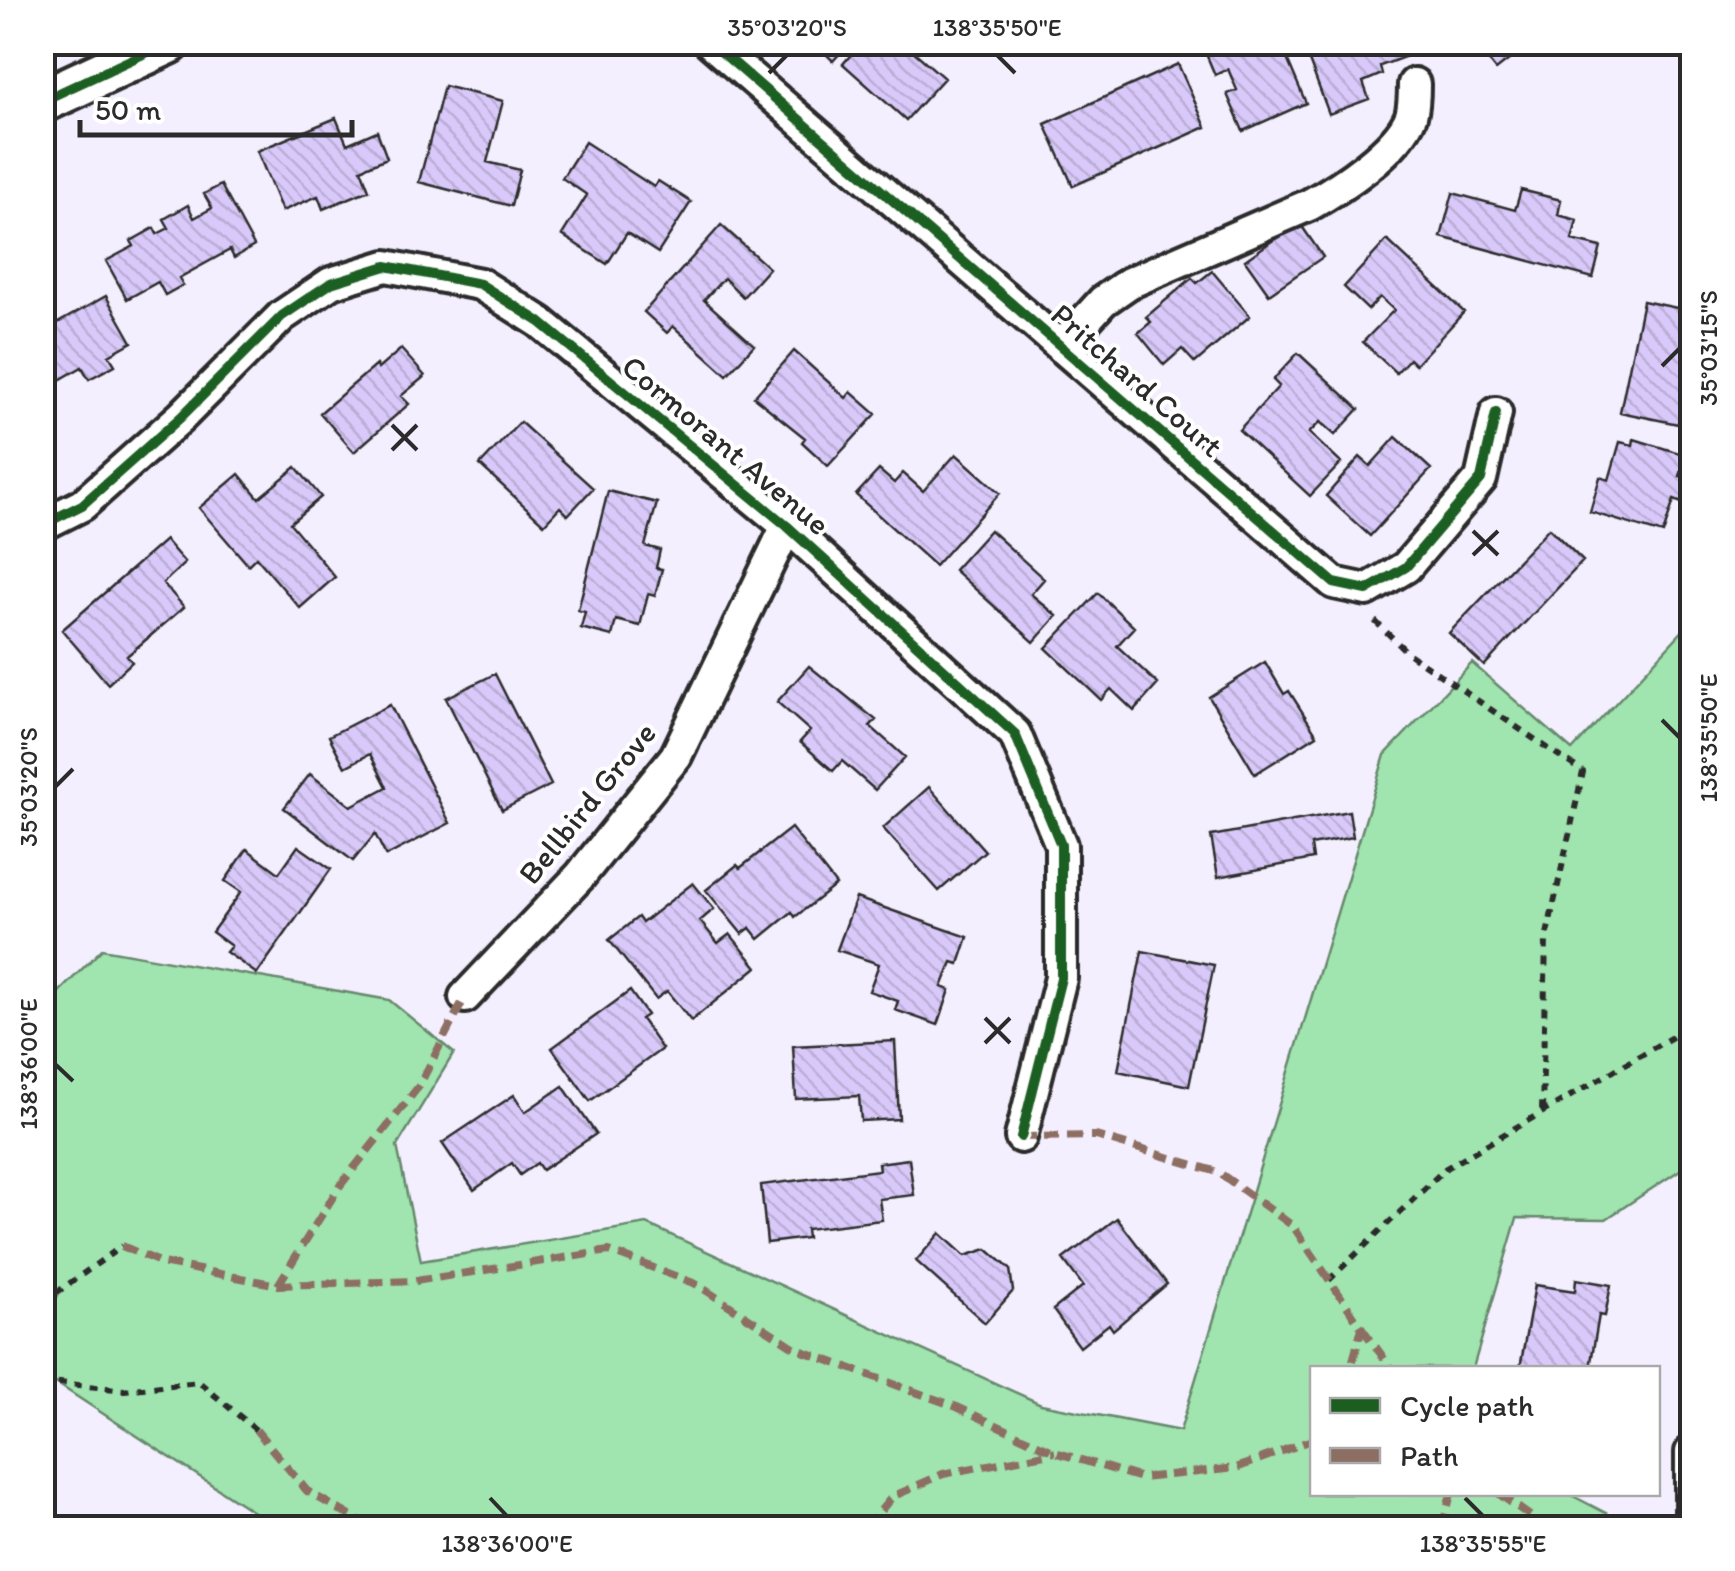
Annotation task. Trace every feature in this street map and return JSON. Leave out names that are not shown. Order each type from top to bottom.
[{"type":"main road","points":[[42,100],[168,42]]},
{"type":"street","name":"Pritchard Court","points":[[710,42],[1334,583]]},
{"type":"street","points":[[1061,347],[1103,301],[1129,283],[1334,191],[1402,132],[1411,117],[1414,84]]},
{"type":"street","name":"Cormorant Avenue","points":[[42,526],[82,504],[181,417],[282,316],[331,283],[386,266],[480,284],[540,322],[787,526],[1015,734],[1061,845],[1061,978],[1022,1137]]},
{"type":"street","points":[[1334,583],[1368,590],[1406,567],[1482,479],[1496,413]]},
{"type":"street","name":"Bellbird Grove","points":[[465,997],[580,876],[676,756],[787,526]]},
{"type":"street","points":[[1691,1452],[1691,1528]]},
{"type":"path","points":[[1334,583],[1410,654],[1583,772],[1546,939],[1542,1112]]},
{"type":"path","points":[[1330,1280],[1446,1168],[1678,1033],[1692,1001]]},
{"type":"path","points":[[56,1293],[122,1246]]},
{"type":"path","points":[[42,1381],[124,1390],[199,1382],[256,1430]]},
{"type":"green space","points":[[1692,621],[1692,1162],[1606,1219],[1517,1218],[1474,1366],[1310,1366],[1310,1496],[1573,1496],[1635,1528],[278,1528],[56,1383],[43,1390],[43,1008],[102,949],[389,1000],[454,1053],[397,1146],[421,1261],[647,1224],[1041,1404],[1180,1431],[1385,755],[1472,663],[1572,750]]},
{"type":"building","points":[[814,42],[850,42],[833,61]]},
{"type":"building","points":[[862,42],[903,42],[944,78],[906,120],[843,64]]},
{"type":"building","points":[[1201,42],[1280,42],[1306,103],[1243,131],[1227,94],[1237,90],[1228,69],[1215,75]]},
{"type":"building","points":[[1298,42],[1411,42],[1415,53],[1380,66],[1382,74],[1363,82],[1369,99],[1329,114],[1307,55],[1303,56]]},
{"type":"building","points":[[1474,42],[1532,42],[1496,70]]},
{"type":"building","points":[[1178,64],[1206,127],[1073,186],[1045,124]]},
{"type":"building","points":[[444,86],[503,101],[487,162],[520,170],[511,206],[419,182]]},
{"type":"building","points":[[336,118],[347,144],[377,131],[387,158],[361,169],[369,190],[323,209],[318,196],[282,211],[257,151]]},
{"type":"building","points":[[585,142],[654,187],[658,181],[691,202],[658,253],[627,233],[607,264],[562,235],[587,195],[562,178]]},
{"type":"building","points":[[221,185],[254,246],[234,258],[230,250],[179,278],[183,285],[165,295],[158,282],[127,299],[106,261],[134,246],[131,241],[154,228],[157,234],[169,228],[164,219],[188,205],[194,218],[212,208],[204,194]]},
{"type":"building","points":[[1521,190],[1561,200],[1558,215],[1577,220],[1572,240],[1601,247],[1593,278],[1441,237],[1453,193],[1515,210]]},
{"type":"building","points":[[1299,222],[1323,257],[1269,294],[1245,260]]},
{"type":"building","points":[[721,225],[769,268],[743,297],[724,278],[704,300],[754,345],[727,375],[673,326],[667,333],[644,312]]},
{"type":"building","points":[[1387,240],[1464,312],[1415,365],[1409,359],[1396,373],[1363,342],[1394,310],[1380,297],[1368,310],[1344,287]]},
{"type":"building","points":[[1212,271],[1250,316],[1195,363],[1182,349],[1164,365],[1138,333],[1151,322],[1146,317],[1192,278],[1197,283]]},
{"type":"building","points":[[106,296],[132,342],[109,355],[115,365],[89,379],[82,367],[42,390],[42,332]]},
{"type":"building","points":[[1643,301],[1692,311],[1692,353],[1678,424],[1620,412]]},
{"type":"building","points":[[401,349],[425,376],[401,396],[409,404],[354,452],[320,413]]},
{"type":"building","points":[[794,351],[846,398],[851,392],[876,414],[828,466],[802,442],[805,438],[754,397]]},
{"type":"building","points":[[1298,353],[1359,409],[1335,435],[1320,422],[1309,433],[1341,463],[1310,496],[1239,430],[1279,386],[1273,380]]},
{"type":"building","points":[[520,422],[593,488],[568,515],[560,507],[544,524],[480,465]]},
{"type":"building","points":[[1396,437],[1431,469],[1370,536],[1326,496],[1360,457],[1370,466]]},
{"type":"building","points":[[1634,439],[1686,455],[1680,476],[1689,478],[1682,503],[1674,500],[1663,534],[1590,512],[1600,477],[1609,480],[1620,442],[1633,445]]},
{"type":"building","points":[[956,454],[1000,493],[935,566],[856,495],[879,470],[894,483],[903,473],[923,491]]},
{"type":"building","points":[[296,467],[321,497],[290,523],[335,577],[300,608],[256,557],[248,565],[199,508],[239,474],[259,498]]},
{"type":"building","points":[[608,491],[657,503],[645,546],[660,550],[656,568],[662,569],[655,596],[648,594],[640,626],[616,620],[612,636],[581,628],[585,612],[578,610]]},
{"type":"building","points":[[1549,528],[1583,561],[1484,666],[1449,633]]},
{"type":"building","points":[[990,530],[1044,579],[1031,594],[1057,616],[1034,642],[954,570]]},
{"type":"building","points":[[165,540],[185,563],[163,583],[184,607],[127,656],[132,662],[108,684],[62,630]]},
{"type":"building","points":[[1098,593],[1134,627],[1117,646],[1158,684],[1134,711],[1111,689],[1101,700],[1046,648]]},
{"type":"building","points":[[1265,662],[1284,694],[1289,691],[1317,735],[1255,774],[1209,697]]},
{"type":"building","points":[[809,666],[876,720],[870,726],[905,757],[875,790],[842,761],[833,771],[800,742],[810,731],[777,702]]},
{"type":"building","points":[[495,674],[551,785],[502,810],[446,698]]},
{"type":"building","points":[[390,705],[450,823],[386,856],[375,834],[353,861],[284,808],[310,774],[351,806],[387,787],[370,754],[345,767],[329,736]]},
{"type":"building","points":[[929,787],[985,851],[939,891],[883,828]]},
{"type":"building","points":[[1349,811],[1353,837],[1311,845],[1313,859],[1218,877],[1211,836]]},
{"type":"building","points":[[791,828],[836,885],[795,917],[792,912],[759,939],[750,928],[742,934],[706,890]]},
{"type":"building","points":[[298,846],[331,869],[257,974],[226,952],[231,946],[212,932],[241,892],[225,881],[247,849],[279,873]]},
{"type":"building","points":[[693,883],[714,909],[700,921],[718,943],[730,934],[757,967],[691,1021],[667,991],[656,999],[609,940],[638,917],[642,923]]},
{"type":"building","points":[[856,898],[968,937],[959,964],[952,962],[942,987],[950,990],[938,1025],[895,1010],[898,1001],[869,991],[879,964],[837,950]]},
{"type":"building","points":[[1142,951],[1214,965],[1189,1086],[1118,1071]]},
{"type":"building","points":[[630,991],[647,1015],[641,1019],[662,1049],[590,1101],[552,1048]]},
{"type":"building","points":[[895,1041],[899,1119],[861,1121],[859,1096],[796,1099],[793,1046]]},
{"type":"building","points":[[563,1086],[596,1134],[542,1170],[537,1163],[520,1175],[512,1163],[474,1190],[442,1143],[514,1095],[525,1112]]},
{"type":"building","points":[[909,1159],[914,1195],[879,1199],[882,1220],[806,1229],[807,1238],[767,1243],[761,1185],[879,1170],[878,1163]]},
{"type":"building","points":[[1117,1218],[1167,1284],[1113,1330],[1109,1324],[1080,1347],[1053,1310],[1083,1286],[1063,1259]]},
{"type":"building","points":[[940,1233],[965,1256],[987,1249],[1010,1269],[1013,1291],[985,1323],[916,1261]]},
{"type":"building","points":[[1576,1279],[1611,1285],[1605,1316],[1599,1315],[1590,1366],[1520,1366],[1535,1285],[1575,1291]]},
{"type":"marked path","points":[[278,1285],[339,1187],[419,1086],[465,997]]},
{"type":"marked path","points":[[1021,1137],[1096,1136],[1218,1172],[1293,1226],[1362,1328],[1352,1366]]},
{"type":"marked path","points":[[122,1246],[162,1263],[278,1285],[415,1281],[609,1251],[696,1284],[797,1349],[957,1407],[1055,1452],[1141,1478],[1236,1468],[1310,1441]]},
{"type":"marked path","points":[[42,1321],[56,1293]]},
{"type":"marked path","points":[[1362,1328],[1390,1366]]},
{"type":"marked path","points":[[256,1430],[307,1491],[371,1528]]},
{"type":"marked path","points":[[866,1528],[892,1497],[943,1474],[1055,1452]]},
{"type":"marked path","points":[[1442,1528],[1450,1496]]},
{"type":"marked path","points":[[1502,1496],[1547,1528]]},
{"type":"cycle path","points":[[42,101],[169,42]]},
{"type":"cycle path","points":[[710,42],[1334,583],[1367,590],[1406,567],[1481,479],[1496,413]]},
{"type":"cycle path","points":[[42,525],[82,505],[181,417],[282,316],[331,283],[386,266],[480,284],[540,322],[787,526],[1015,734],[1061,845],[1061,978],[1021,1137]]}]
